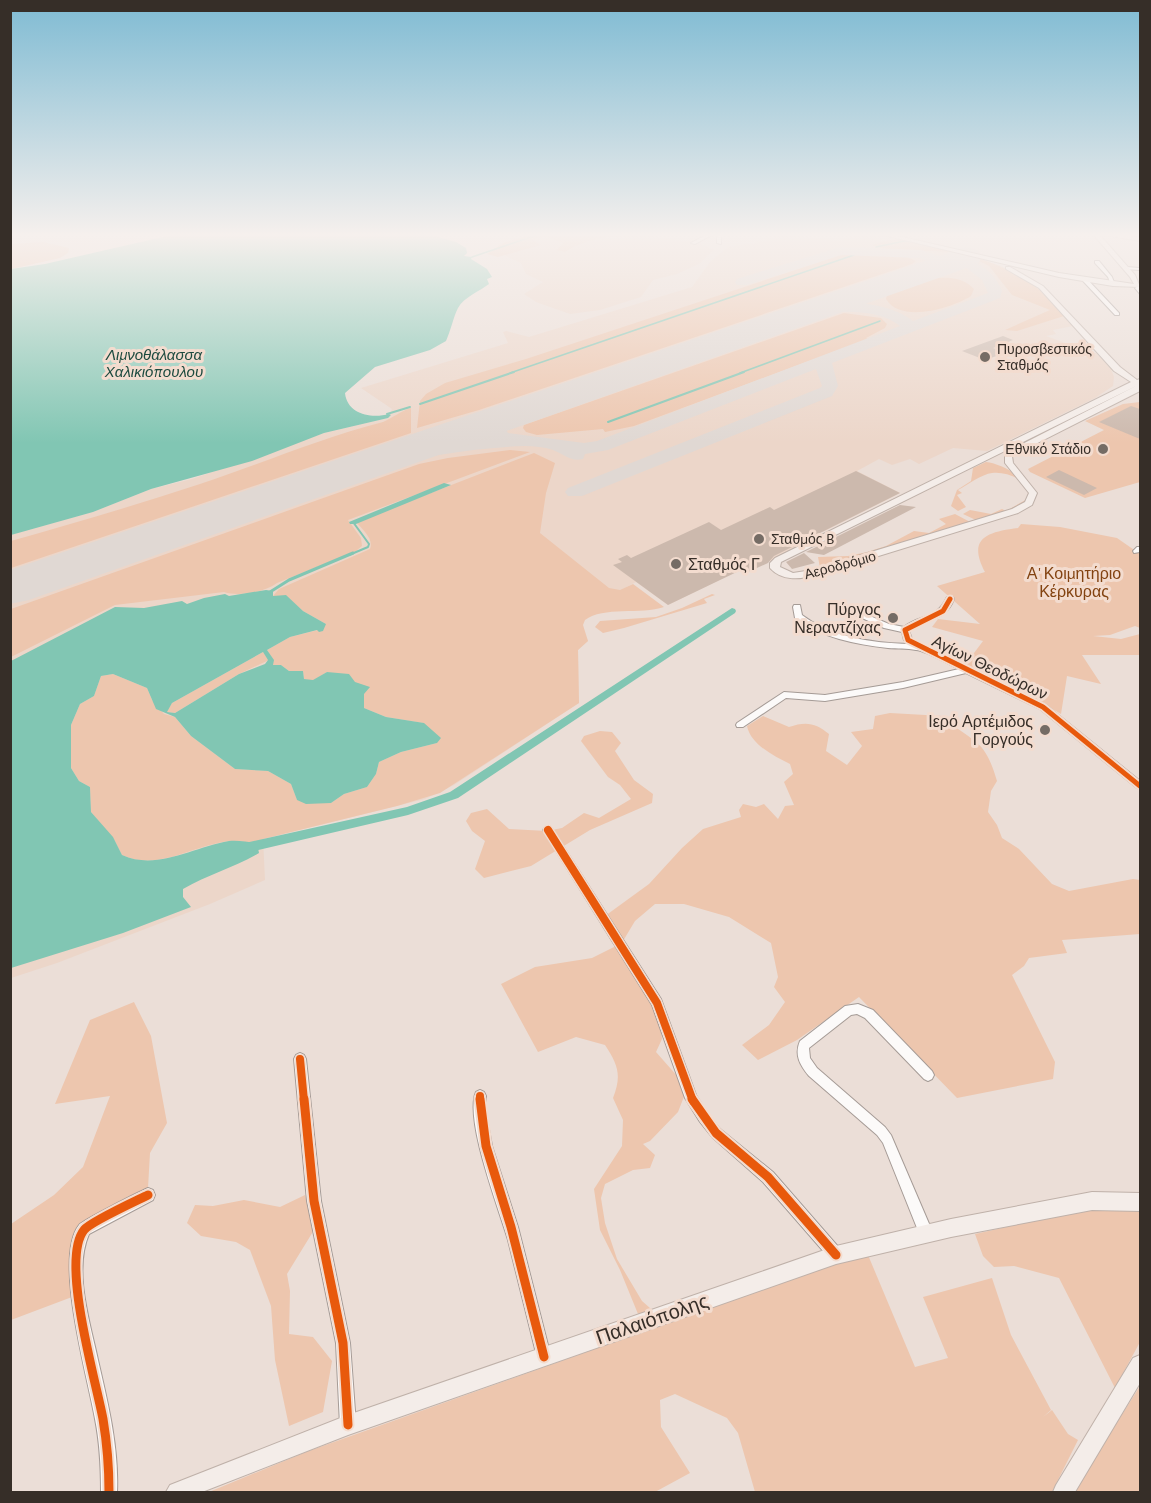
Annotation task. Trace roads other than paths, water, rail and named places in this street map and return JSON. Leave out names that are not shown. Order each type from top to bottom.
[{"type":"main road","points":[[1057,303],[1090,339],[1140,383]]},
{"type":"main road","points":[[1090,339],[1117,377],[1140,383]]},
{"type":"main road","points":[[1117,377],[1111,399],[1139,399]]},
{"type":"main road","name":"Αεροδρόμιο","points":[[1052,428],[1008,454],[1009,463],[1033,493],[1029,503],[1015,511],[813,573],[792,576],[782,574],[775,568],[775,563],[780,559],[978,460],[1052,428],[1140,383]]},
{"type":"main road","points":[[978,460],[999,464],[1018,474]]},
{"type":"main road","name":"Παλαιόπολης","points":[[177,1492],[348,1425],[836,1255],[926,1233],[1092,1201],[1140,1202]]},
{"type":"main road","points":[[1063,1492],[1140,1365]]},
{"type":"street","points":[[1107,303],[1117,314]]},
{"type":"street","name":"Αγίων Θεοδώρων","points":[[950,599],[948,607],[942,613],[915,623],[905,630],[908,639],[919,647],[1043,707],[1140,786]]},
{"type":"street","points":[[797,608],[798,616],[808,625],[845,638],[919,647]]},
{"type":"street","points":[[855,613],[887,626],[905,630]]},
{"type":"street","points":[[740,725],[784,695],[825,698],[903,685],[968,670]]},
{"type":"street","points":[[548,830],[657,1003],[691,1098],[704,1119],[716,1133],[768,1177],[836,1255]]},
{"type":"street","points":[[926,1233],[887,1139],[881,1131],[813,1072],[807,1065],[802,1051],[804,1045],[849,1010],[858,1009],[869,1014],[928,1075]]},
{"type":"street","points":[[300,1059],[314,1201],[343,1343],[348,1425]]},
{"type":"street","points":[[480,1096],[485,1140],[520,1258],[544,1357]]},
{"type":"street","points":[[109,1492],[108,1455],[75,1267],[79,1238],[84,1229],[148,1195]]},
{"type":"water","name":"Λιμνοθάλασσα Χαλικιόπουλου","points":[[11,303],[462,303],[456,312],[446,341],[430,350],[375,367],[345,393],[350,406],[355,410],[375,416],[391,415],[388,418],[324,433],[252,461],[151,489],[93,512],[11,535]]},
{"type":"water","points":[[273,591],[273,596],[286,595],[303,611],[326,624],[323,631],[317,630],[290,637],[267,650],[274,660],[273,665],[281,665],[289,671],[303,671],[304,679],[313,680],[327,672],[349,674],[355,682],[370,687],[364,694],[364,708],[386,717],[424,723],[441,738],[437,743],[401,752],[379,762],[376,774],[367,787],[344,794],[331,803],[306,804],[297,800],[291,784],[268,771],[235,769],[191,736],[175,717],[156,709],[147,688],[113,674],[101,676],[94,696],[80,704],[71,725],[71,768],[79,781],[90,787],[91,812],[113,837],[122,855],[135,859],[162,859],[232,841],[257,843],[259,853],[183,889],[183,897],[191,907],[123,933],[11,968],[11,661],[115,607],[144,608],[182,601],[187,604],[225,594],[229,596]],"holes":[[[263,652],[268,660],[265,664],[239,674],[175,713],[167,712],[172,703]]]},
{"type":"waterway","points":[[510,373],[714,303]]},
{"type":"waterway","points":[[740,373],[880,321]]},
{"type":"waterway","points":[[420,404],[514,372]]},
{"type":"waterway","points":[[608,422],[744,372]]},
{"type":"waterway","points":[[387,414],[410,407]]},
{"type":"waterway","points":[[353,522],[447,485]]},
{"type":"waterway","points":[[349,555],[368,547],[369,544],[353,522]]},
{"type":"waterway","points":[[270,592],[289,580],[353,553]]},
{"type":"waterway","points":[[245,848],[408,811],[454,795],[732,611]]},
{"type":"place","name":"Πυροσβεστικός Σταθμός","points":[[985,357]]},
{"type":"place","name":"Εθνικό Στάδιο","points":[[1103,449]]},
{"type":"place","name":"Σταθμός B","points":[[759,539]]},
{"type":"place","name":"Σταθμός Γ","points":[[676,564]]},
{"type":"place","name":"Πύργος Νεραντζίχας","points":[[893,618]]},
{"type":"place","name":"Ιερό Αρτέμιδος Γοργούς","points":[[1045,730]]},
{"type":"park label","name":"Α' Κοιμητήριο Κέρκυρας","points":[[1074,582]]}]
